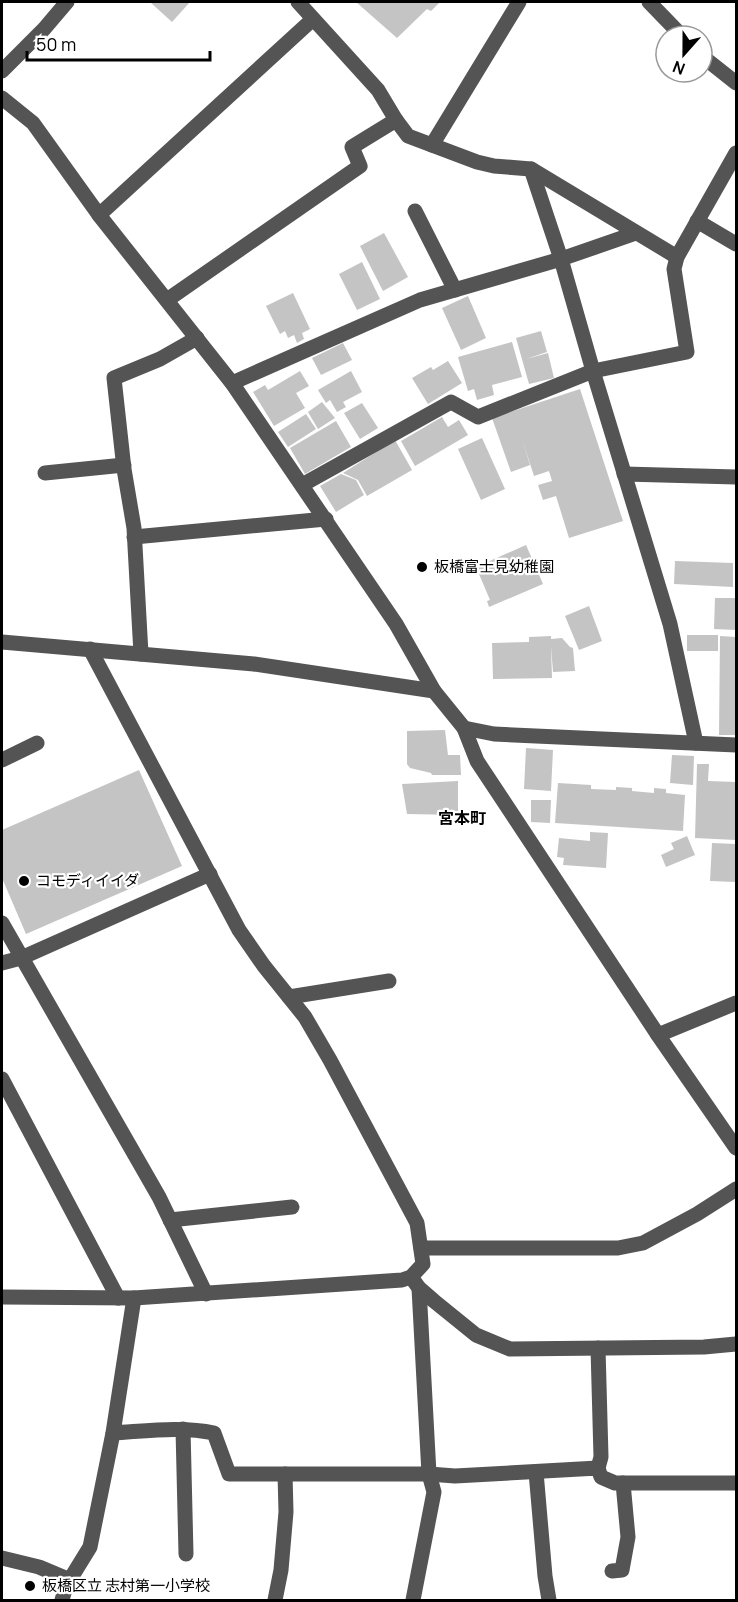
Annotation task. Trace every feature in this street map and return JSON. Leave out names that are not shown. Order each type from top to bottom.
[{"type":"street","points":[[2,71],[67,2]]},
{"type":"street","points":[[298,2],[378,90],[408,136],[477,162],[531,169],[676,257]]},
{"type":"street","points":[[432,145],[519,2]]},
{"type":"street","points":[[649,2],[670,24]]},
{"type":"street","points":[[99,215],[313,19]]},
{"type":"street","points":[[714,66],[736,84]]},
{"type":"street","points":[[2,98],[33,123],[99,215],[232,383],[396,624],[434,691],[464,728],[477,761],[658,1035],[736,1148]]},
{"type":"street","points":[[167,300],[360,166],[352,147],[396,120]]},
{"type":"street","points":[[302,485],[451,402],[478,417],[593,371],[687,352],[674,269],[676,257],[736,153]]},
{"type":"street","points":[[531,169],[561,259],[670,624],[696,743]]},
{"type":"street","points":[[415,211],[455,290]]},
{"type":"street","points":[[697,220],[736,244]]},
{"type":"street","points":[[232,383],[420,300],[561,259],[636,233]]},
{"type":"street","points":[[141,654],[134,537],[114,378],[160,358],[197,338]]},
{"type":"street","points":[[45,473],[124,465]]},
{"type":"street","points":[[624,474],[736,477]]},
{"type":"street","points":[[134,537],[326,519]]},
{"type":"street","points":[[2,642],[254,664],[434,691]]},
{"type":"street","points":[[90,649],[239,930],[305,1017],[417,1223],[423,1264],[415,1282],[429,1474],[435,1492],[413,1600]]},
{"type":"street","points":[[464,728],[494,734],[736,745]]},
{"type":"street","points":[[2,760],[37,743]]},
{"type":"street","points":[[2,963],[21,958],[210,874]]},
{"type":"street","points":[[2,923],[159,1197],[206,1294]]},
{"type":"street","points":[[289,997],[389,981]]},
{"type":"street","points":[[658,1035],[736,1003]]},
{"type":"street","points":[[2,1079],[118,1298]]},
{"type":"street","points":[[421,1248],[618,1248],[643,1243],[697,1214],[736,1189]]},
{"type":"street","points":[[170,1220],[292,1207]]},
{"type":"street","points":[[2,1297],[134,1298],[402,1280],[415,1282],[476,1335],[510,1349],[704,1347],[736,1344]]},
{"type":"street","points":[[62,1600],[66,1586],[90,1547],[113,1433],[134,1298]]},
{"type":"street","points":[[598,1348],[601,1457],[598,1468],[601,1477],[615,1483],[736,1483]]},
{"type":"street","points":[[113,1433],[183,1429],[214,1433],[229,1474],[455,1476],[598,1468]]},
{"type":"street","points":[[183,1429],[186,1554]]},
{"type":"street","points":[[536,1472],[549,1600]]},
{"type":"street","points":[[275,1600],[281,1569],[286,1512],[285,1474]]},
{"type":"street","points":[[612,1571],[622,1570],[628,1537],[623,1483]]},
{"type":"street","points":[[2,1558],[39,1568],[70,1580]]},
{"type":"building","points":[[150,2],[190,2],[172,22]]},
{"type":"building","points":[[356,2],[440,2],[431,11],[427,9],[397,38]]},
{"type":"building","points":[[384,233],[408,277],[383,291],[360,246]]},
{"type":"building","points":[[362,262],[380,299],[357,310],[339,274]]},
{"type":"building","points":[[293,293],[310,329],[302,333],[304,339],[297,343],[294,335],[288,338],[285,331],[280,334],[266,306]]},
{"type":"building","points":[[468,296],[486,338],[461,350],[442,308]]},
{"type":"building","points":[[541,331],[547,352],[526,359],[548,353],[554,378],[529,384],[516,338]]},
{"type":"building","points":[[512,342],[522,377],[492,385],[494,395],[477,400],[474,389],[468,391],[458,357]]},
{"type":"building","points":[[343,343],[352,360],[321,375],[312,358]]},
{"type":"building","points":[[448,361],[462,383],[428,404],[412,378],[431,367],[433,370]]},
{"type":"building","points":[[300,371],[309,386],[296,393],[305,408],[274,426],[253,392],[265,385],[268,390]]},
{"type":"building","points":[[351,371],[362,392],[343,402],[346,407],[337,412],[330,400],[326,403],[318,390]]},
{"type":"building","points":[[580,389],[623,521],[569,538],[556,496],[543,500],[538,485],[552,481],[549,471],[534,476],[522,439],[530,465],[511,472],[492,418]]},
{"type":"building","points":[[322,402],[335,418],[318,429],[308,412]]},
{"type":"building","points":[[362,403],[378,428],[360,439],[344,413]]},
{"type":"building","points":[[306,414],[316,429],[288,447],[278,432]]},
{"type":"building","points":[[442,417],[448,427],[459,420],[468,435],[415,466],[401,441]]},
{"type":"building","points":[[336,421],[351,447],[305,474],[290,448]]},
{"type":"building","points":[[482,438],[505,489],[481,500],[458,449]]},
{"type":"building","points":[[395,440],[412,470],[367,496],[358,480],[343,473]]},
{"type":"building","points":[[341,474],[356,480],[364,495],[336,512],[320,486]]},
{"type":"building","points":[[526,545],[543,584],[489,607],[487,601],[490,600],[476,567]]},
{"type":"building","points":[[675,561],[733,563],[733,587],[674,584]]},
{"type":"building","points":[[715,598],[736,598],[736,630],[714,629]]},
{"type":"building","points":[[589,606],[602,641],[579,650],[565,616]]},
{"type":"building","points":[[687,635],[718,635],[718,651],[687,651]]},
{"type":"building","points":[[551,636],[551,639],[562,638],[573,648],[575,671],[553,672],[551,646],[552,678],[493,679],[492,643],[529,642],[529,637]]},
{"type":"building","points":[[720,636],[736,637],[736,735],[719,735]]},
{"type":"building","points":[[445,730],[448,755],[460,755],[461,775],[432,775],[410,768],[407,764],[407,731]]},
{"type":"building","points":[[526,748],[553,750],[551,791],[524,789]]},
{"type":"building","points":[[672,755],[694,756],[693,785],[670,783]]},
{"type":"building","points":[[697,764],[709,764],[708,781],[736,782],[736,840],[695,838]]},
{"type":"building","points":[[139,770],[182,866],[26,934],[2,878],[2,830]]},
{"type":"building","points":[[458,781],[458,815],[407,814],[402,784]]},
{"type":"building","points":[[558,783],[591,785],[591,789],[632,788],[632,791],[654,793],[654,788],[666,789],[666,793],[685,795],[683,831],[555,823]]},
{"type":"building","points":[[531,800],[551,800],[550,823],[531,822]]},
{"type":"building","points":[[590,832],[608,833],[606,868],[563,865],[564,858],[557,857],[559,838],[590,841]]},
{"type":"building","points":[[687,836],[695,855],[666,867],[661,855],[674,849],[671,843]]},
{"type":"building","points":[[712,843],[736,844],[736,882],[710,881]]},
{"type":"place","name":"板橋富士見幼稚園","points":[[422,567]]},
{"type":"place","name":"コモディイイダ","points":[[24,881]]},
{"type":"place","name":"板橋区立 志村第一小学校","points":[[30,1586]]},
{"type":"district","name":"宮本町","points":[[462,818]]}]
